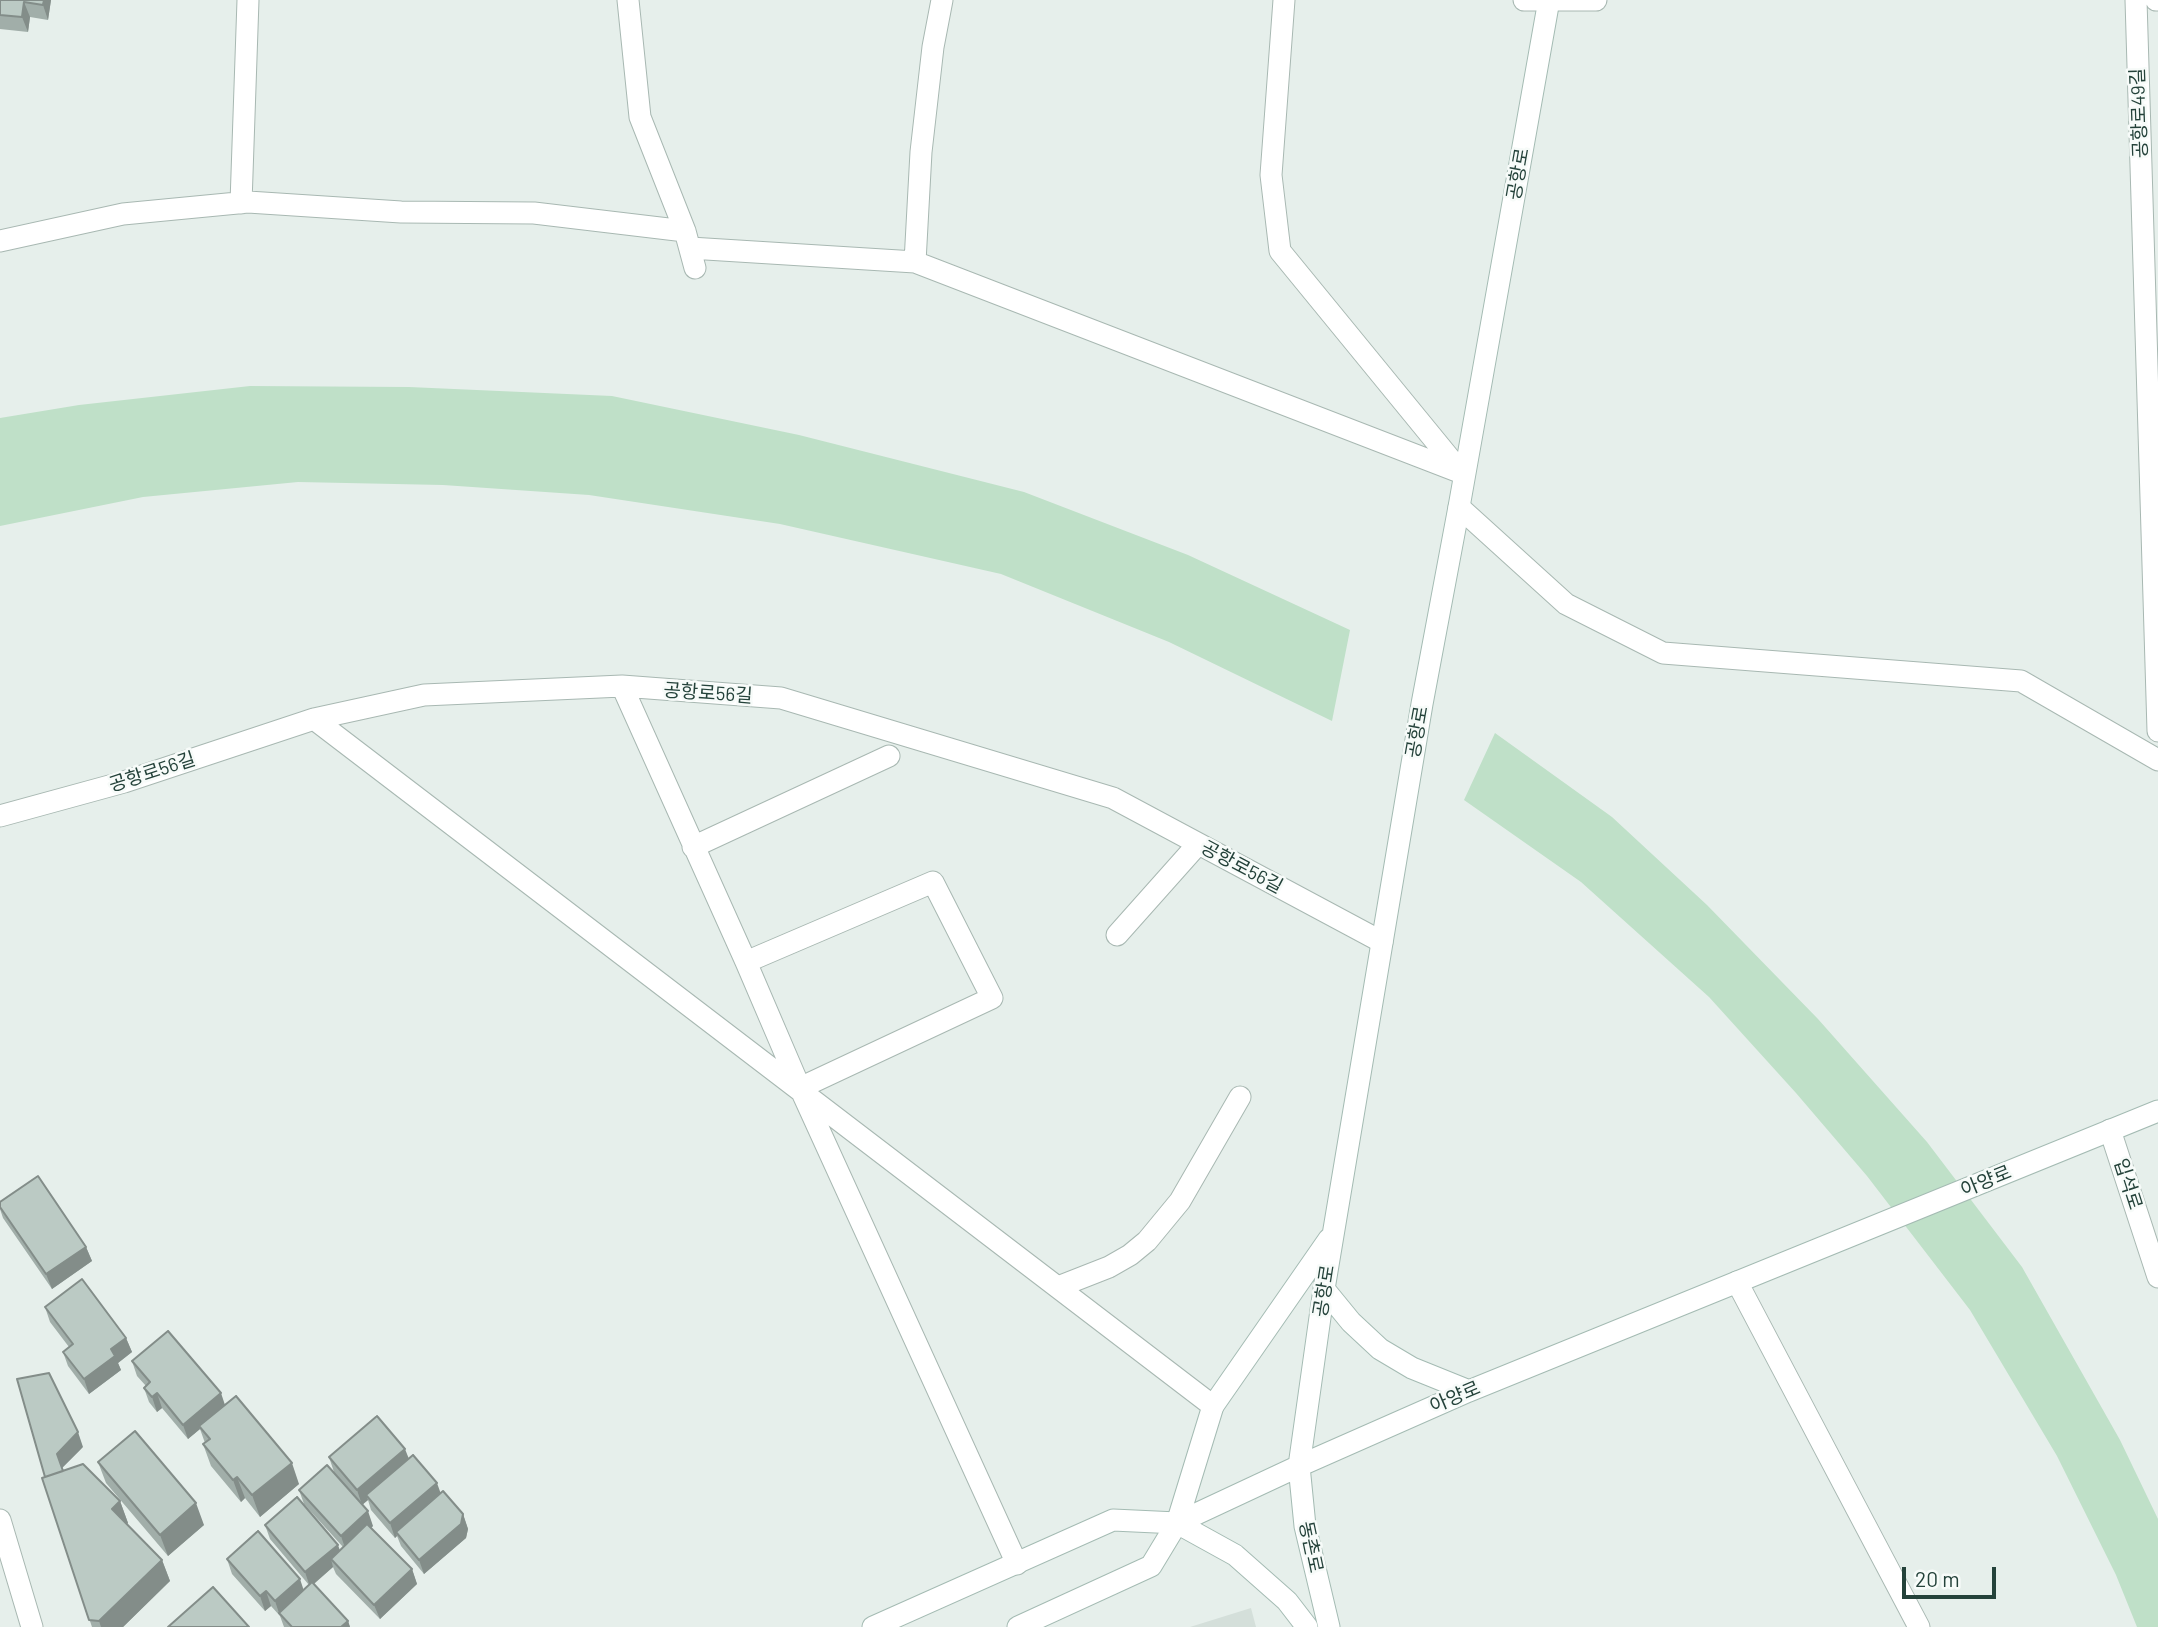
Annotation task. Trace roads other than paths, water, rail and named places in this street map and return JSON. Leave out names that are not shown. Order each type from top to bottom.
[{"type":"street","points":[[241,203],[248,0]]},
{"type":"street","points":[[628,0],[640,117],[690,249]]},
{"type":"street","points":[[915,262],[921,152],[933,47],[942,0]]},
{"type":"street","points":[[0,242],[123,214],[241,203],[401,212],[534,213],[690,249],[915,262],[1461,473],[1280,251],[1271,175],[1284,0]]},
{"type":"street","points":[[1524,0],[1596,0]]},
{"type":"street","name":"공항로49길","points":[[2136,0],[2158,731]]},
{"type":"street","name":"공항로","points":[[1299,1465],[1324,1289],[1422,704],[1460,507],[1549,1]]},
{"type":"street","points":[[1460,507],[1566,604],[1664,653],[2021,681],[2158,760]]},
{"type":"street","points":[[622,686],[800,1088],[1017,1564]]},
{"type":"street","name":"공항로56길","points":[[0,816],[124,782],[314,719],[424,695],[622,686],[781,698],[1113,798],[1382,942]]},
{"type":"street","points":[[314,719],[1213,1406]]},
{"type":"street","points":[[694,846],[889,756]]},
{"type":"street","points":[[1117,935],[1198,844]]},
{"type":"street","points":[[746,962],[933,882],[992,998],[800,1088]]},
{"type":"street","points":[[1058,1287],[1109,1266],[1130,1255],[1147,1241],[1180,1201],[1240,1097]]},
{"type":"street","name":"아양로","points":[[873,1627],[1113,1520],[1177,1522],[1469,1391],[2158,1111]]},
{"type":"street","name":"입석로","points":[[2110,1130],[2158,1277]]},
{"type":"street","points":[[1018,1627],[1151,1566],[1177,1522],[1213,1406],[1333,1234]]},
{"type":"street","points":[[1737,1282],[1919,1627]]},
{"type":"street","points":[[1324,1289],[1351,1322],[1380,1349],[1412,1368],[1469,1391]]},
{"type":"street","name":"동촌로","points":[[1299,1465],[1305,1526],[1329,1627]]},
{"type":"street","points":[[0,1520],[32,1627]]},
{"type":"street","points":[[1177,1522],[1235,1555],[1287,1601],[1307,1627]]}]
